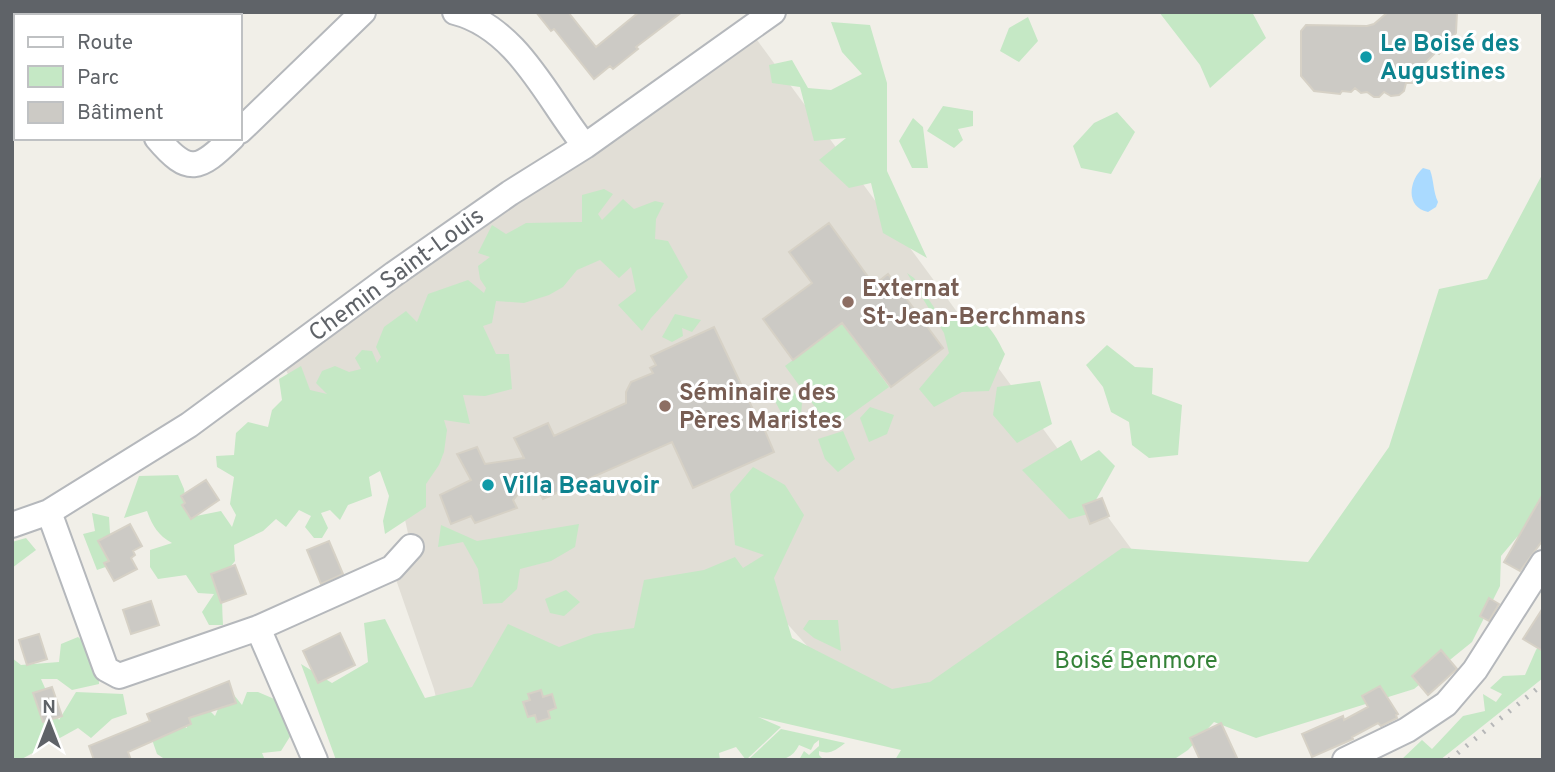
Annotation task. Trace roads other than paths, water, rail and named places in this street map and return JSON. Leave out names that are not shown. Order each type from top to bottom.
[{"type":"street","points":[[242,129],[363,12]]},
{"type":"street","name":"Chemin Saint-Louis","points":[[12,525],[49,512],[189,425],[394,274],[510,193],[585,146],[773,12]]},
{"type":"street","points":[[469,14],[512,46],[585,146]]},
{"type":"street","points":[[159,140],[173,158],[189,165],[203,163],[230,140]]},
{"type":"street","points":[[49,512],[106,669],[118,677],[258,628],[392,568],[411,547]]},
{"type":"street","points":[[1345,760],[1407,730],[1447,704],[1475,670],[1543,563]]},
{"type":"street","points":[[258,628],[315,760]]},
{"type":"water","points":[[1423,168],[1430,170],[1438,202],[1436,207],[1428,212],[1416,205],[1412,193],[1415,179]]},
{"type":"railway","points":[[1449,760],[1543,684]]},
{"type":"place","name":"Le Boisé des Augustines","points":[[1366,57]]},
{"type":"place","name":"Externat St-Jean-Berchmans","points":[[848,302]]},
{"type":"place","name":"Séminaire des Pères Maristes","points":[[665,406]]},
{"type":"place","name":"Villa Beauvoir","points":[[488,485]]},
{"type":"park label","name":"Boisé Benmore","points":[[1136,660]]}]
